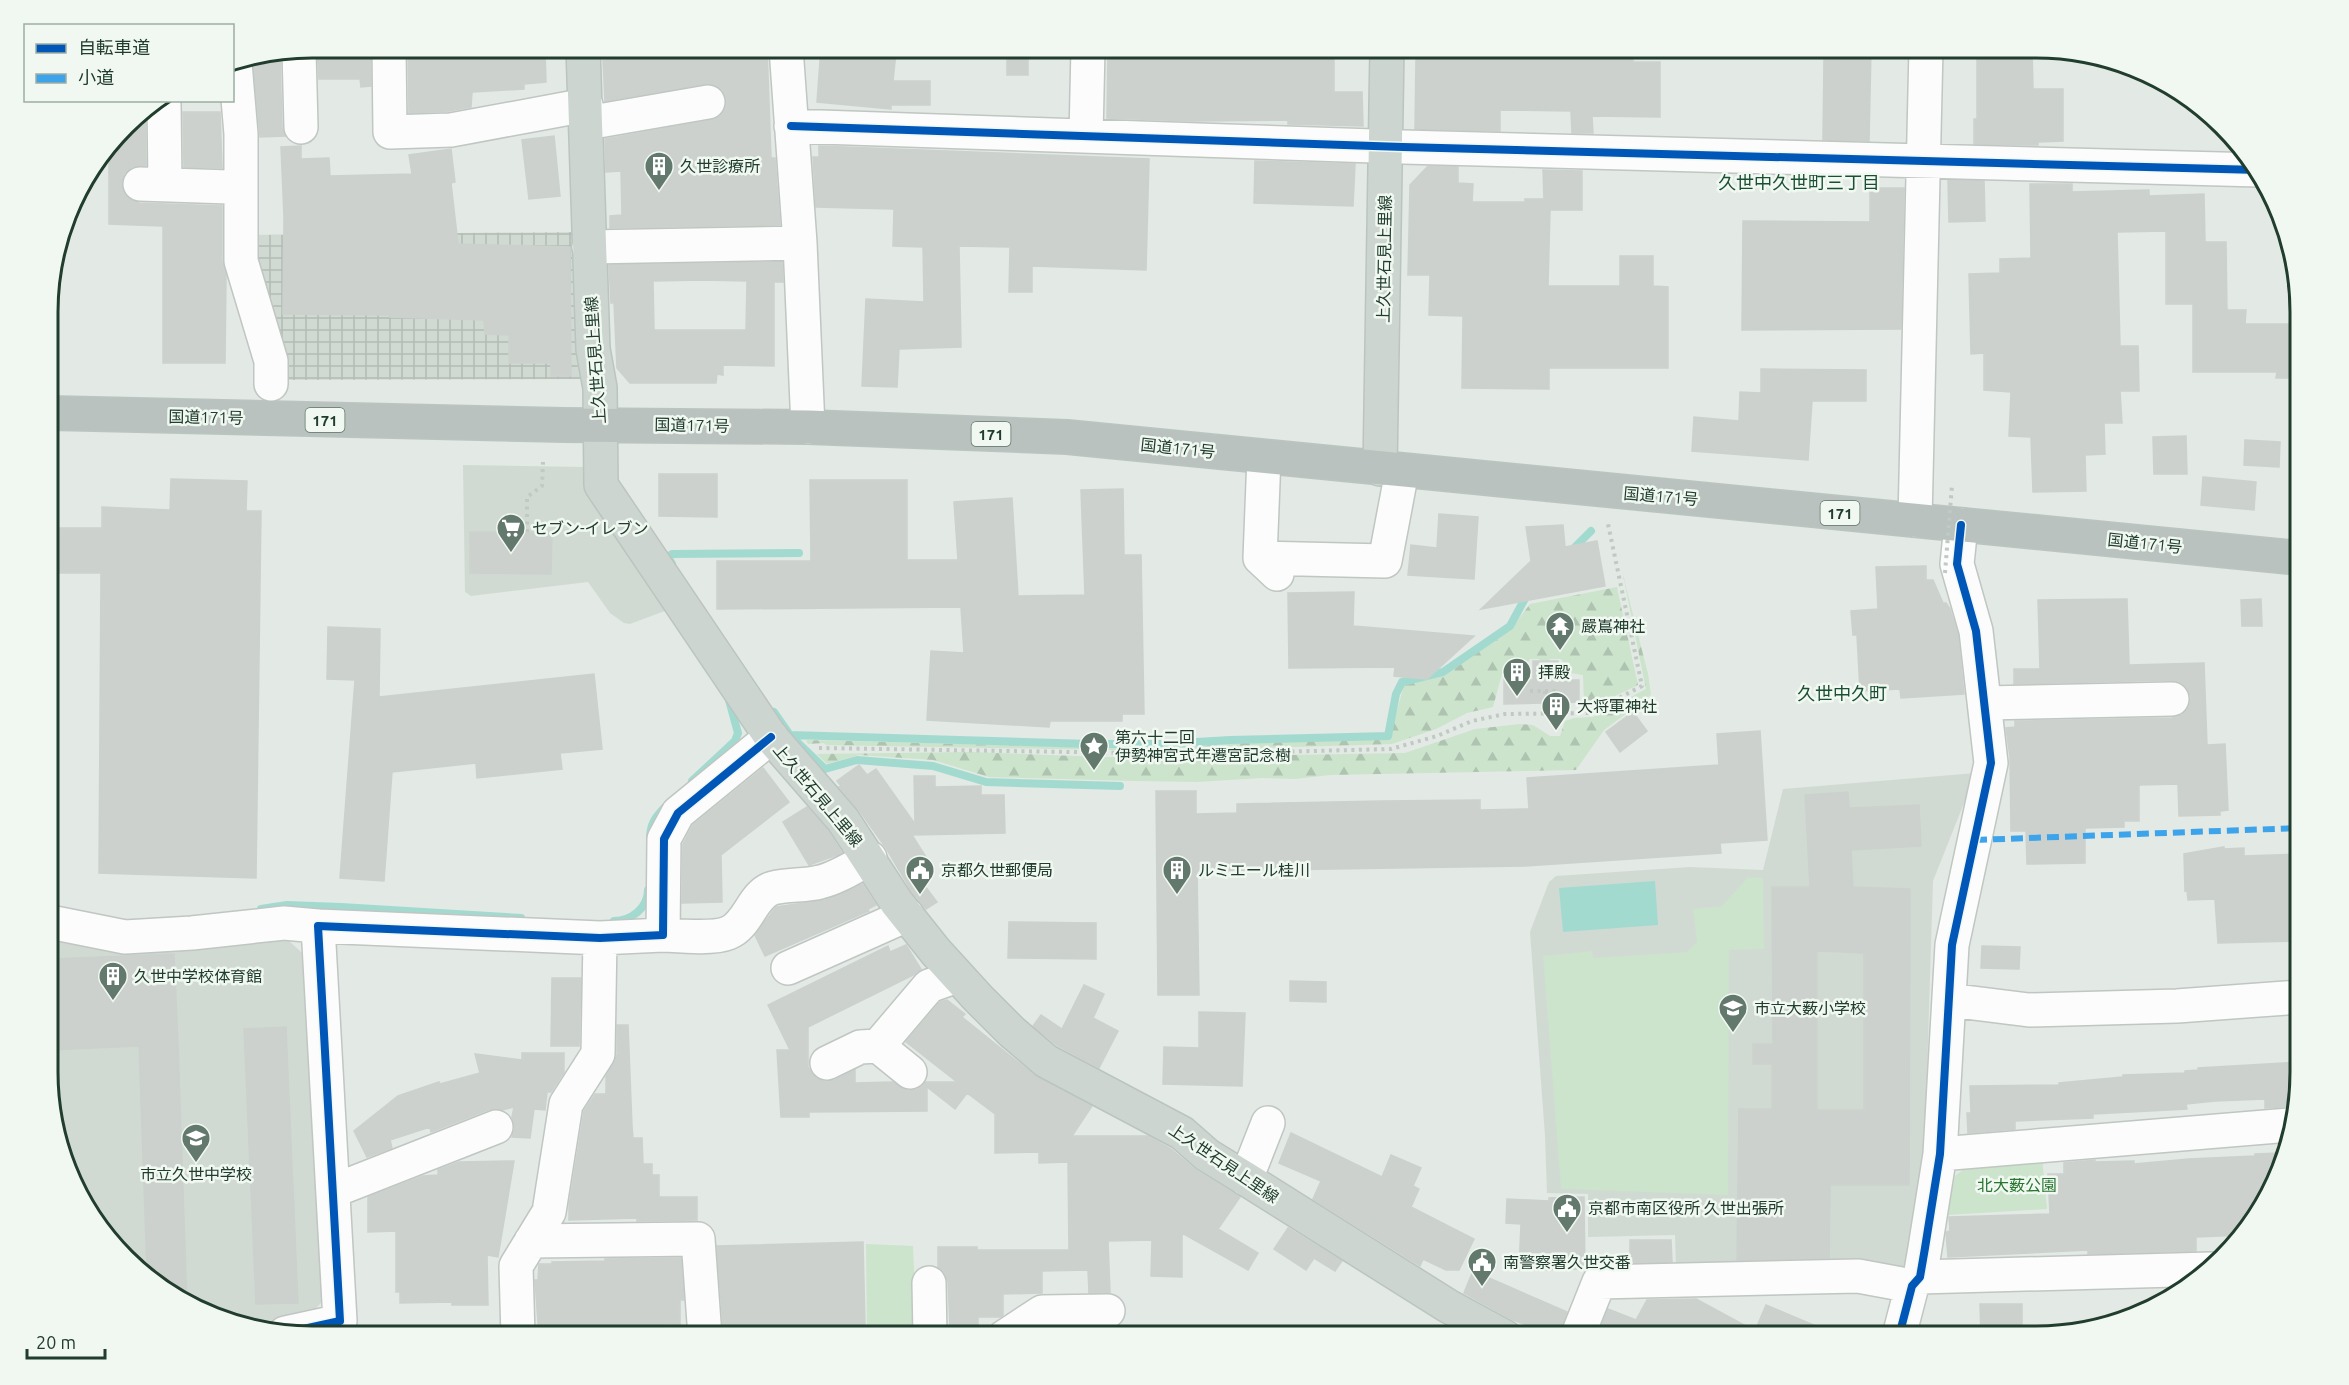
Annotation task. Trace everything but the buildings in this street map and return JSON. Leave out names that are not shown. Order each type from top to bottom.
[{"type":"highway","name":"国道171号","points":[[58,413],[600,425],[808,427],[1067,437],[2290,557]]},
{"type":"main road","name":"上久世石見上里線","points":[[584,58],[593,349],[600,388],[602,485],[771,737],[843,820],[907,915],[957,975],[1012,1032],[1046,1061],[1182,1133],[1207,1155],[1448,1306],[1485,1326]]},
{"type":"main road","name":"上久世石見上里線","points":[[1387,58],[1391,470]]},
{"type":"street","points":[[389,58],[390,132],[451,130],[708,102]]},
{"type":"street","points":[[787,58],[800,243],[808,427]]},
{"type":"street","points":[[1086,136],[1088,58]]},
{"type":"street","points":[[1915,520],[1926,58]]},
{"type":"street","points":[[300,59],[301,127]]},
{"type":"street","points":[[236,70],[241,134],[241,261],[271,361],[271,384]]},
{"type":"street","points":[[164,107],[153,184],[229,187]]},
{"type":"street","points":[[791,126],[1386,147],[2247,170]]},
{"type":"street","points":[[589,247],[800,243]]},
{"type":"street","points":[[1264,457],[1271,569],[1385,561],[1391,470]]},
{"type":"street","points":[[1902,1326],[1916,1282],[1940,1154],[1952,945],[1991,763],[1976,631],[1957,564],[1961,525]]},
{"type":"street","points":[[1985,703],[2172,699]]},
{"type":"street","points":[[663,935],[664,839],[670,825],[678,813],[771,737]]},
{"type":"street","points":[[58,924],[125,937],[192,933],[284,923],[600,938],[692,936],[729,933],[743,921],[762,894],[772,888],[818,883],[870,858]]},
{"type":"street","points":[[788,968],[907,915]]},
{"type":"street","points":[[318,926],[341,1326]]},
{"type":"street","points":[[518,1326],[516,1266],[549,1212],[566,1104],[598,1054],[600,938]]},
{"type":"street","points":[[878,1046],[929,986],[957,975]]},
{"type":"street","points":[[1949,1000],[2029,1010],[2177,1006],[2290,998]]},
{"type":"street","points":[[827,1063],[860,1047],[878,1046],[910,1072]]},
{"type":"street","points":[[1246,1179],[1268,1123]]},
{"type":"street","points":[[1940,1154],[2285,1125]]},
{"type":"street","points":[[333,1191],[496,1127]]},
{"type":"street","points":[[531,1241],[698,1239],[704,1326]]},
{"type":"street","points":[[1581,1326],[1599,1282],[1858,1276],[1916,1282],[2197,1270]]},
{"type":"street","points":[[929,1283],[930,1326]]},
{"type":"street","points":[[1021,1326],[1042,1312],[1108,1311]]},
{"type":"path","points":[[527,532],[527,497],[542,486],[543,462]]},
{"type":"path","points":[[1945,573],[1952,485]]},
{"type":"path","points":[[810,748],[1197,754],[1391,748],[1437,736],[1472,721],[1504,714],[1590,712],[1642,686],[1608,524]]},
{"type":"path","points":[[1530,691],[1560,691]]},
{"type":"path","points":[[1545,691],[1545,713]]},
{"type":"shaded area","points":[[578,232],[580,379],[278,380],[247,235]]},
{"type":"shaded area","points":[[463,465],[584,467],[596,492],[670,609],[630,624],[624,623],[610,613],[588,582],[471,596],[465,592]]},
{"type":"shaded area","name":"市立大薮小学校","points":[[1976,773],[1933,881],[1924,1172],[1907,1268],[1676,1269],[1675,1235],[1588,1237],[1588,1194],[1547,1193],[1530,932],[1549,882],[1556,876],[1690,867],[1763,870],[1783,789]]},
{"type":"shaded area","name":"市立久世中学校","points":[[58,931],[278,931],[311,961],[329,1295],[306,1318],[263,1322],[231,1313],[185,1293],[145,1264],[121,1240],[92,1200],[72,1154],[63,1122],[58,1073]]},
{"type":"green space","points":[[1623,575],[1648,674],[1651,695],[1604,730],[1576,770],[1330,775],[1295,779],[1261,778],[1198,782],[1136,781],[989,777],[933,760],[859,755],[827,764],[817,754],[971,752],[1103,757],[1247,758],[1405,753],[1475,729],[1520,724],[1533,725],[1550,736],[1560,736],[1565,721],[1593,717],[1646,689]]},
{"type":"green space","points":[[1617,587],[1638,685],[1592,707],[1584,702],[1583,675],[1570,673],[1561,659],[1550,659],[1548,664],[1541,664],[1539,659],[1530,659],[1524,668],[1503,670],[1493,707],[1467,713],[1436,729],[1392,744],[1164,751],[826,745],[824,743],[808,744],[806,740],[1091,747],[1389,739],[1404,685],[1444,676],[1511,629],[1530,604]]},
{"type":"green space","points":[[1748,877],[1763,878],[1764,949],[1729,950],[1728,1195],[1561,1189],[1543,956],[1592,951],[1593,958],[1687,952],[1697,942],[1693,909],[1722,906]]},
{"type":"green space","name":"北大薮公園","points":[[2042,1157],[2047,1209],[1947,1215],[1955,1176],[1968,1166]]},
{"type":"green space","points":[[866,1244],[913,1246],[916,1320],[911,1326],[867,1326]]},
{"type":"water","points":[[1655,881],[1658,925],[1563,932],[1559,888]]},
{"type":"waterway","points":[[1571,551],[1591,531]]},
{"type":"waterway","points":[[672,564],[668,557],[672,554],[799,553]]},
{"type":"waterway","points":[[774,712],[790,735],[1090,744],[1163,744],[1388,736],[1396,694],[1402,682],[1443,672],[1510,626],[1528,593]]},
{"type":"waterway","points":[[692,781],[735,741],[738,733],[729,700]]},
{"type":"waterway","points":[[790,735],[825,769],[857,760],[933,766],[986,782],[1120,786]]},
{"type":"waterway","points":[[650,839],[654,821],[666,806]]},
{"type":"waterway","points":[[614,921],[626,919],[642,908],[648,890]]},
{"type":"waterway","points":[[261,909],[287,905],[521,918]]},
{"type":"marked path","points":[[1975,840],[2290,828]]},
{"type":"cycle path","points":[[791,126],[1403,147],[2247,170]]},
{"type":"cycle path","points":[[1902,1326],[1912,1286],[1920,1277],[1940,1154],[1952,945],[1991,763],[1976,631],[1957,564],[1961,525]]},
{"type":"cycle path","points":[[317,1326],[340,1321],[318,926],[600,938],[663,935],[664,839],[678,813],[771,737]]},
{"type":"place","name":"久世診療所","points":[[659,192]]},
{"type":"place","name":"セブン-イレブン","points":[[511,554]]},
{"type":"place","name":"嚴嶌神社","points":[[1560,652]]},
{"type":"place","name":"拝殿","points":[[1517,698]]},
{"type":"place","name":"大将軍神社","points":[[1556,732]]},
{"type":"place","name":"第六十二回 伊勢神宮式年遷宮記念樹","points":[[1094,772]]},
{"type":"place","name":"京都久世郵便局","points":[[920,896]]},
{"type":"place","name":"ルミエール桂川","points":[[1177,896]]},
{"type":"place","name":"久世中学校体育館","points":[[113,1002]]},
{"type":"place","name":"市立大薮小学校","points":[[1733,1034]]},
{"type":"place","name":"市立久世中学校","points":[[196,1164]]},
{"type":"place","name":"京都市南区役所 久世出張所","points":[[1567,1234]]},
{"type":"place","name":"南警察署久世交番","points":[[1482,1288]]},
{"type":"district","name":"久世中久世町三丁目","points":[[1799,182]]},
{"type":"district","name":"久世中久町","points":[[1842,693]]}]
